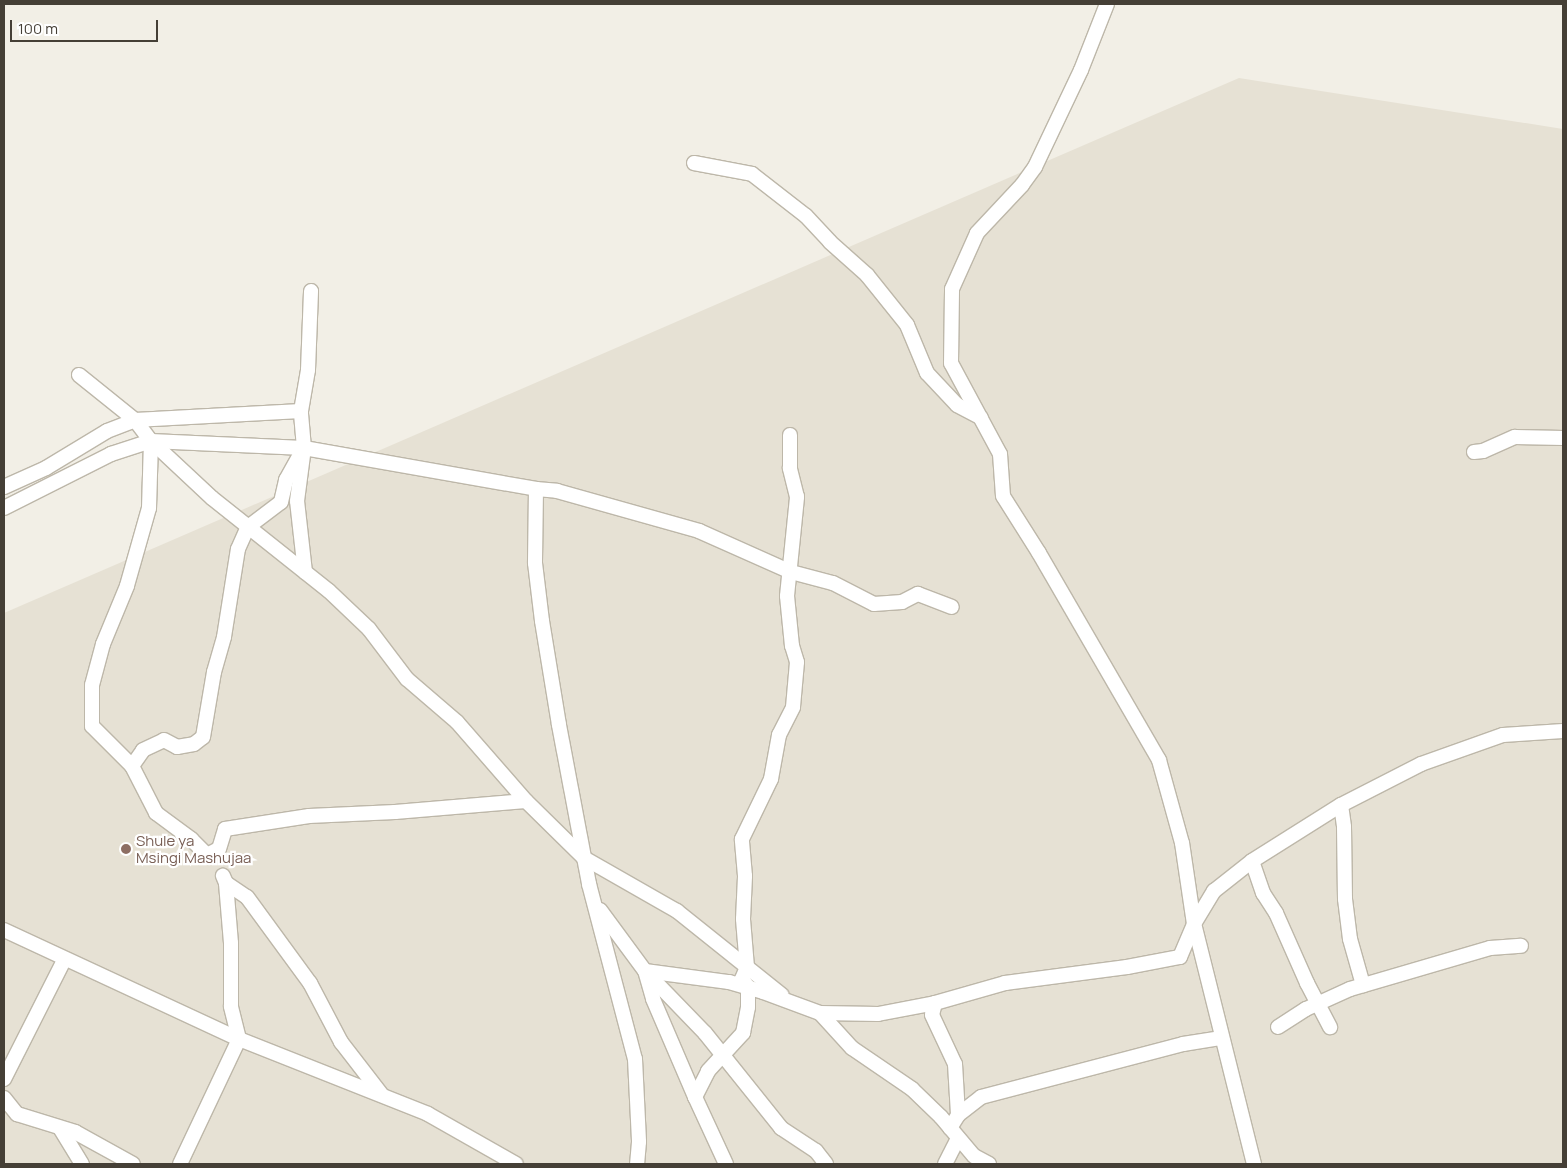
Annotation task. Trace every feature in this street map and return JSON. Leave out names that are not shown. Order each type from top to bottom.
[{"type":"street","points":[[1107,4],[1081,70],[1035,167],[1022,185],[977,233],[952,289],[951,363],[1000,454],[1003,496],[1082,626],[1159,760],[1182,842],[1194,924],[1254,1164]]},
{"type":"street","points":[[694,163],[752,174],[806,216],[830,242],[867,275],[907,325],[927,373],[957,405],[981,418]]},
{"type":"street","points":[[305,572],[297,501],[304,448],[301,411],[308,370],[311,291]]},
{"type":"street","points":[[79,375],[136,420],[151,441],[212,498],[329,591],[369,629],[407,679],[457,722],[526,801],[584,858],[677,911],[792,1004]]},
{"type":"street","points":[[4,487],[46,468],[107,431],[136,420],[301,411]]},
{"type":"street","points":[[695,1097],[708,1072],[743,1033],[748,1007],[748,988],[742,979],[747,968],[743,919],[745,876],[742,839],[771,779],[779,735],[793,706],[797,662],[792,646],[786,596],[791,572],[797,497],[790,468],[790,435]]},
{"type":"street","points":[[1474,452],[1483,451],[1515,436],[1563,438]]},
{"type":"street","points":[[151,441],[148,508],[126,586],[103,644],[92,685],[92,726],[132,766],[156,813],[191,839],[207,855],[219,849],[225,829],[309,816],[395,812],[526,801]]},
{"type":"street","points":[[4,508],[111,454],[151,441],[304,448],[536,489],[557,491],[699,531],[791,572],[833,583],[874,604],[902,602],[918,594],[952,607]]},
{"type":"street","points":[[132,766],[144,750],[164,740],[177,747],[194,744],[203,737],[214,672],[224,637],[238,549],[248,527],[281,502],[286,480],[304,448]]},
{"type":"street","points":[[536,489],[535,563],[559,725],[584,858],[635,1059],[639,1142],[637,1164]]},
{"type":"street","points":[[645,971],[729,982],[820,1012],[878,1014],[935,1003],[1005,984],[1127,967],[1180,957],[1194,924],[1214,891],[1252,861],[1341,804],[1421,764],[1503,735],[1563,730]]},
{"type":"street","points":[[1341,804],[1344,827],[1345,899],[1350,939],[1363,985]]},
{"type":"street","points":[[1252,861],[1263,893],[1276,913],[1330,1027]]},
{"type":"street","points":[[180,1164],[239,1039],[231,1006],[231,943],[225,879],[247,897],[310,983],[341,1042],[382,1095]]},
{"type":"street","points":[[595,903],[645,971],[705,1033],[782,1128],[816,1150],[826,1164]]},
{"type":"street","points":[[4,930],[64,960],[239,1039],[428,1114],[516,1164]]},
{"type":"street","points":[[1278,1027],[1318,1004],[1363,985],[1490,948],[1521,946]]},
{"type":"street","points":[[4,1079],[64,960]]},
{"type":"street","points":[[645,971],[653,999],[726,1164]]},
{"type":"street","points":[[935,1003],[932,1015],[956,1064],[958,1115],[945,1164]]},
{"type":"street","points":[[820,1012],[852,1048],[912,1089],[942,1117],[954,1134],[974,1156],[989,1164]]},
{"type":"street","points":[[958,1115],[981,1097],[1183,1044],[1222,1038]]},
{"type":"street","points":[[4,1098],[10,1115],[75,1132],[133,1164]]},
{"type":"street","points":[[60,1128],[82,1164]]},
{"type":"shaded area","points":[[1239,78],[1563,129],[1563,1164],[4,1164],[4,613]]},
{"type":"place","name":"Shule ya Msingi Mashujaa","points":[[126,849]]}]
